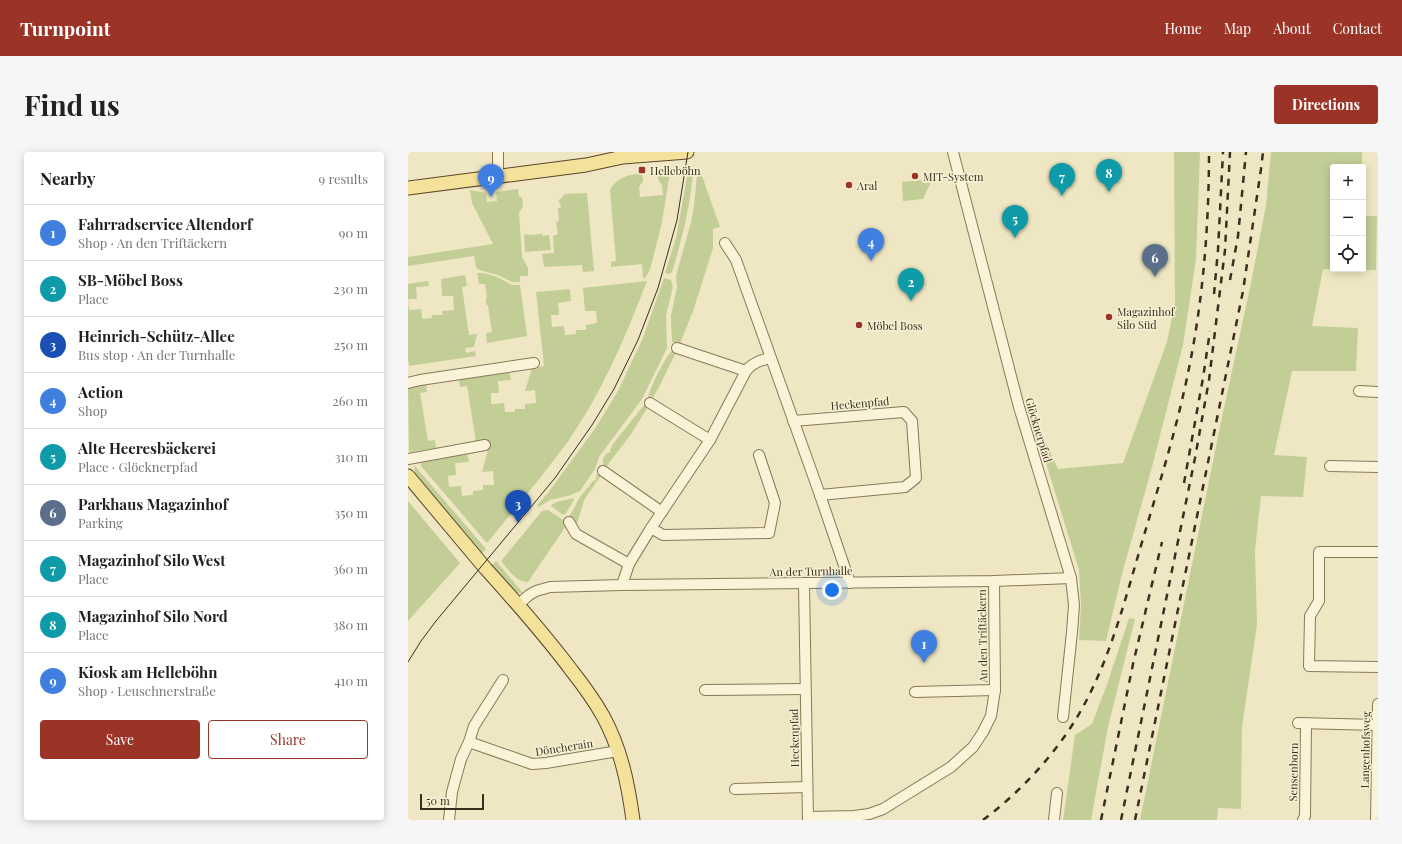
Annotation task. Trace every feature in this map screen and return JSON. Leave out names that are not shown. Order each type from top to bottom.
[{"type":"main road","points":[[408,188],[586,165],[623,158],[687,152]]},
{"type":"main road","points":[[408,476],[486,568],[519,604],[556,649],[591,696],[603,717],[618,751],[628,785],[633,820]]},
{"type":"street","points":[[498,152],[498,177]]},
{"type":"street","name":"Glöcknerpfad","points":[[953,152],[1019,407],[1071,578],[1074,605],[1063,717]]},
{"type":"street","points":[[725,243],[736,260],[850,583]]},
{"type":"street","points":[[677,348],[746,371]]},
{"type":"street","points":[[622,585],[629,564],[651,528],[710,440],[746,371],[750,365],[760,360],[770,358]]},
{"type":"street","points":[[408,384],[420,380],[534,363]]},
{"type":"street","points":[[1359,391],[1378,392]]},
{"type":"street","points":[[650,403],[710,440]]},
{"type":"street","name":"Heckenpfad","points":[[793,421],[904,412],[912,421],[916,478],[905,487],[820,495]]},
{"type":"street","points":[[408,459],[485,445]]},
{"type":"street","points":[[651,528],[663,535],[769,533],[775,503],[759,455]]},
{"type":"street","points":[[1330,466],[1378,467]]},
{"type":"street","points":[[603,471],[662,512]]},
{"type":"street","points":[[569,522],[576,534],[629,564]]},
{"type":"street","points":[[1378,552],[1319,552],[1319,601],[1310,616],[1309,666],[1378,667]]},
{"type":"street","name":"An der Turnhalle","points":[[519,604],[536,591],[550,587],[994,581],[1071,578]]},
{"type":"street","name":"An den Triftäckern","points":[[808,818],[854,816],[869,814],[882,809],[951,767],[973,748],[991,716],[995,690],[994,581]]},
{"type":"street","name":"Heckenpfad","points":[[804,584],[808,818]]},
{"type":"street","points":[[449,820],[452,792],[461,759],[469,742],[474,726],[503,680]]},
{"type":"street","points":[[706,690],[805,689]]},
{"type":"street","name":"An den Triftäckern","points":[[915,692],[995,690]]},
{"type":"street","name":"Langenhofsweg","points":[[1376,820],[1378,704]]},
{"type":"street","name":"Sensenborn","points":[[1303,820],[1305,816],[1302,723],[1378,725]]},
{"type":"street","name":"Döncherain","points":[[469,742],[532,764],[618,751]]},
{"type":"street","points":[[735,789],[807,787]]},
{"type":"street","points":[[1054,820],[1057,793]]},
{"type":"green space","points":[[1174,152],[1200,152],[1196,259],[1183,345],[1152,467],[1122,574],[1106,641],[1079,640],[1081,605],[1079,570],[1027,401],[1058,469],[1123,463],[1167,342],[1175,303]]},
{"type":"green space","points":[[1271,152],[1362,152],[1362,164],[1330,164],[1330,269],[1323,269],[1312,326],[1358,328],[1356,371],[1292,371],[1274,455],[1307,457],[1303,497],[1261,496],[1255,550],[1257,625],[1242,727],[1241,809],[1218,808],[1217,820],[1140,820],[1221,422],[1251,283],[1266,205]]},
{"type":"green space","points":[[670,172],[662,222],[650,270],[645,278],[643,278],[642,264],[611,267],[611,262],[616,261],[610,190],[616,182],[623,177],[642,173],[643,181],[639,187],[640,197],[663,195],[662,185],[658,179],[658,173]]},
{"type":"green space","points":[[688,172],[693,173],[685,223],[672,272],[670,274],[665,273],[676,238]]},
{"type":"green space","points":[[698,172],[701,173],[720,227],[713,229],[713,248],[693,311],[679,346],[672,342],[671,316],[677,287],[676,276],[694,207]]},
{"type":"green space","points":[[923,180],[924,183],[931,182],[923,199],[903,201],[902,182]]},
{"type":"green space","points":[[518,189],[519,197],[522,197],[523,206],[519,213],[522,257],[528,268],[528,276],[520,276],[520,282],[512,282],[498,275],[479,270],[476,267],[474,256],[408,266],[408,257],[493,244],[472,203],[470,190],[486,193],[487,202],[497,201],[496,192]]},
{"type":"green space","points":[[587,193],[594,271],[583,272],[582,265],[544,267],[542,254],[554,253],[553,236],[558,234],[556,222],[559,221],[558,208],[561,208],[560,203],[558,202],[565,194]]},
{"type":"green space","points":[[1366,216],[1377,216],[1376,270],[1366,270]]},
{"type":"green space","points":[[524,234],[542,234],[543,236],[549,235],[551,250],[525,252]]},
{"type":"green space","points":[[477,273],[484,273],[497,277],[512,285],[520,285],[527,336],[487,343],[486,333],[492,332],[488,306],[486,304],[487,297],[485,284],[479,284]]},
{"type":"green space","points":[[465,275],[467,286],[462,287],[469,335],[477,334],[474,347],[465,348],[466,353],[475,351],[476,356],[409,366],[408,299],[409,310],[421,309],[422,319],[432,318],[432,315],[443,315],[442,311],[454,310],[453,296],[442,296],[441,279]]},
{"type":"green space","points":[[664,278],[671,280],[673,287],[666,315],[667,348],[642,399],[599,457],[595,469],[580,491],[571,495],[550,500],[539,507],[537,505],[548,493],[596,427],[618,391],[643,338]]},
{"type":"green space","points":[[428,281],[429,286],[416,287],[417,299],[408,299],[408,284]]},
{"type":"green space","points":[[647,281],[611,366],[579,425],[537,482],[488,542],[486,542],[421,466],[423,461],[467,453],[469,462],[455,463],[456,475],[448,476],[449,487],[461,486],[462,496],[473,495],[473,491],[483,490],[483,485],[494,485],[493,471],[482,472],[488,450],[487,441],[476,442],[467,386],[460,387],[459,379],[509,371],[511,380],[498,381],[499,393],[491,393],[491,404],[504,403],[505,412],[515,412],[515,409],[525,409],[525,404],[536,403],[535,390],[525,391],[532,368],[544,366],[536,292],[570,289],[571,301],[558,303],[559,315],[551,315],[552,327],[564,326],[565,335],[576,334],[576,330],[586,330],[586,325],[597,323],[596,311],[585,311],[583,288]]},
{"type":"green space","points":[[673,350],[677,350],[651,401],[648,398],[651,387],[662,365]]},
{"type":"green space","points":[[426,384],[427,392],[420,393],[428,441],[435,440],[436,448],[409,452],[408,388]]},
{"type":"green space","points":[[644,405],[649,405],[631,434],[606,467],[603,467],[603,458],[607,453],[611,452],[610,450],[613,444]]},
{"type":"green space","points":[[414,465],[486,549],[482,553],[415,474]]},
{"type":"green space","points":[[597,474],[602,474],[584,500],[577,524],[570,520],[569,517],[580,497],[594,480],[595,481]]},
{"type":"green space","points":[[573,498],[574,500],[566,513],[563,515],[551,506],[557,502]]},
{"type":"green space","points":[[408,501],[460,563],[408,621]]},
{"type":"green space","points":[[548,510],[568,523],[528,582],[520,580],[501,561],[542,511]]},
{"type":"green space","points":[[496,561],[523,593],[517,593],[492,565]]},
{"type":"green space","points":[[1129,618],[1135,619],[1108,727],[1091,820],[1063,820],[1075,735],[1092,724]]},
{"type":"tram line","points":[[408,662],[436,621],[555,478],[592,425],[614,389],[638,340],[658,288],[677,220],[688,152]]},
{"type":"railway","points":[[983,820],[996,810],[1034,774],[1067,733],[1087,699],[1114,636],[1166,461],[1188,373],[1198,318],[1204,263],[1208,208],[1209,152]]},
{"type":"railway","points":[[1214,294],[1218,250],[1223,152]]},
{"type":"railway","points":[[1121,820],[1195,458],[1209,380],[1225,250],[1230,152]]},
{"type":"railway","points":[[1230,280],[1238,236],[1246,152]]},
{"type":"railway","points":[[1135,820],[1243,291],[1263,152]]},
{"type":"railway","points":[[1184,483],[1210,331]]},
{"type":"railway","points":[[1101,820],[1133,664],[1162,542]]},
{"type":"place","name":"Helleböhn","points":[[642,170]]},
{"type":"place","name":"MIT-System","points":[[915,176]]},
{"type":"place","name":"Aral","points":[[849,185]]},
{"type":"place","name":"Magazinhof Silo Nord","points":[[1109,192]]},
{"type":"place","name":"Magazinhof Silo West","points":[[1062,196]]},
{"type":"place","name":"Kiosk am Helleböhn","points":[[491,197]]},
{"type":"place","name":"Alte Heeresbäckerei","points":[[1015,238]]},
{"type":"place","name":"Action","points":[[871,261]]},
{"type":"place","name":"Parkhaus Magazinhof","points":[[1155,277]]},
{"type":"place","name":"SB-Möbel Boss","points":[[911,301]]},
{"type":"place","name":"Magazinhof Silo Süd","points":[[1109,317]]},
{"type":"place","name":"Möbel Boss","points":[[859,325]]},
{"type":"place","name":"Heinrich-Schütz-Allee","points":[[518,523]]},
{"type":"place","name":"Fahrradservice Altendorf","points":[[924,663]]}]
